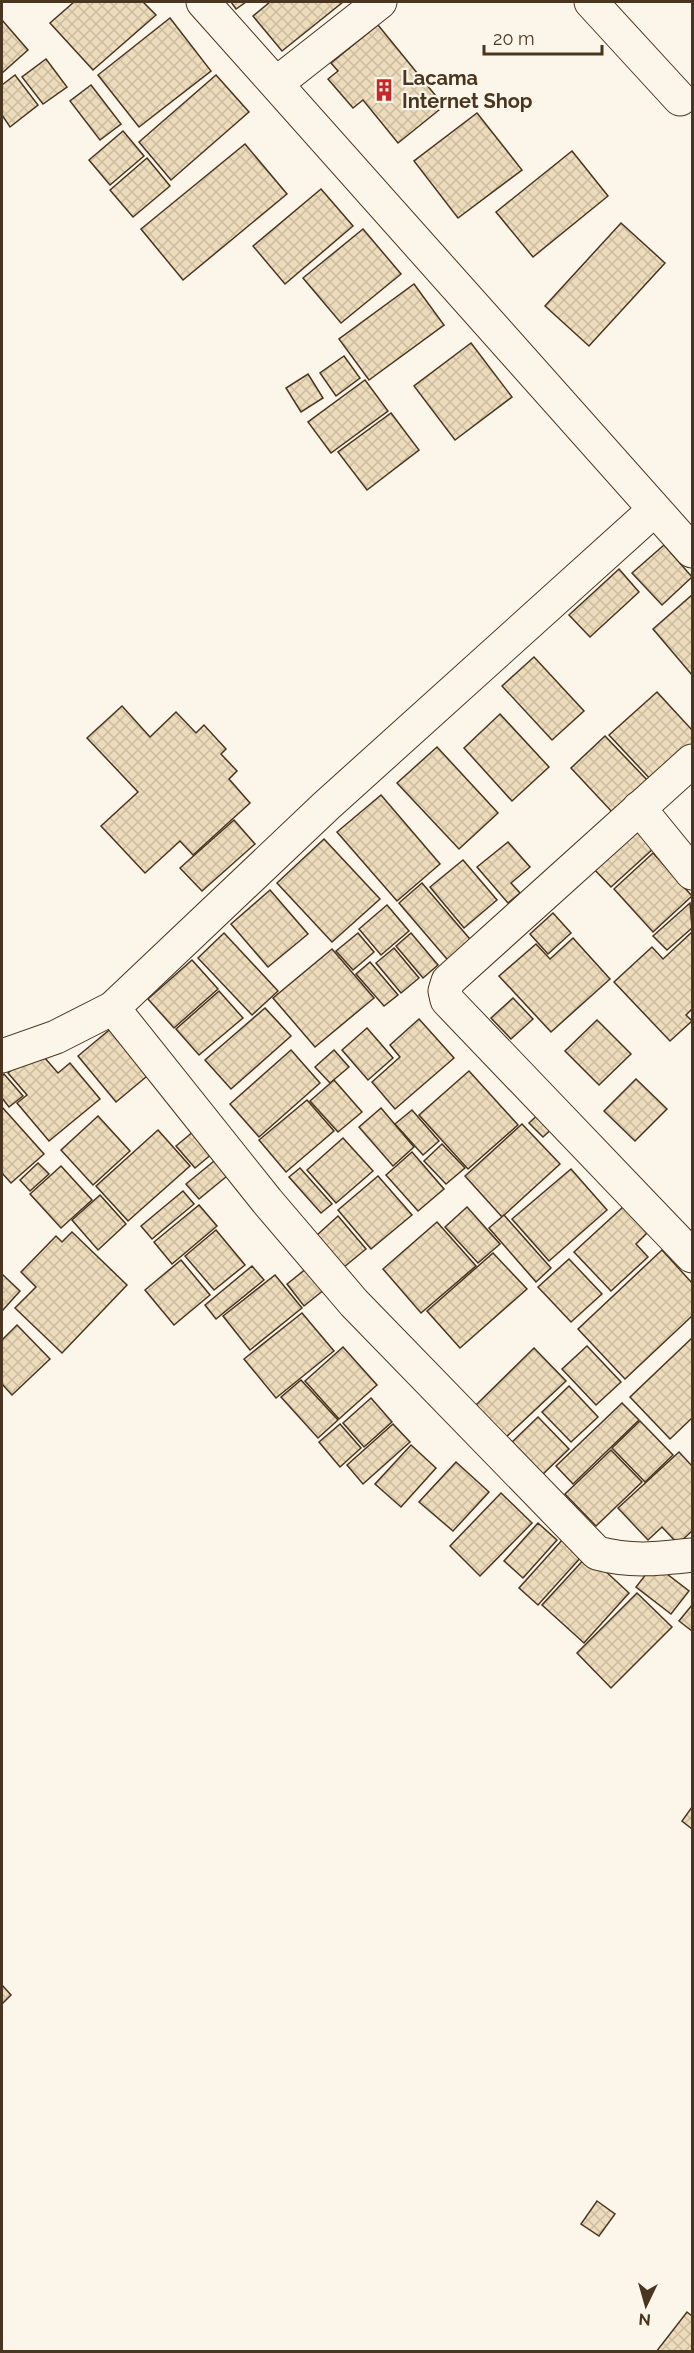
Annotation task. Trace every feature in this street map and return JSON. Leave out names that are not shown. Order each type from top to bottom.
[{"type":"street","points":[[203,2],[654,510],[690,545]]},
{"type":"street","points":[[277,83],[380,2]]},
{"type":"street","points":[[591,2],[680,99]]},
{"type":"street","points":[[2,1056],[56,1036],[113,1008],[326,806],[654,510]]},
{"type":"street","points":[[693,761],[448,981],[445,991],[447,1000],[693,1256]]},
{"type":"street","points":[[639,808],[693,873]]},
{"type":"street","points":[[113,1008],[267,1201],[354,1303],[597,1553],[619,1559],[646,1561],[693,1555]]},
{"type":"building","points":[[74,2],[143,2],[156,15],[93,70],[50,23]]},
{"type":"building","points":[[231,2],[246,2],[236,9]]},
{"type":"building","points":[[270,2],[343,2],[282,51],[253,16]]},
{"type":"building","points":[[170,18],[211,71],[139,127],[98,75]]},
{"type":"building","points":[[2,20],[28,50],[2,73]]},
{"type":"building","name":"Lacama Internet Shop","points":[[378,25],[444,106],[398,143],[363,100],[353,108],[328,79],[338,71],[331,63]]},
{"type":"building","points":[[46,59],[67,87],[43,104],[22,77]]},
{"type":"building","points":[[15,75],[38,105],[10,127],[2,115],[2,85]]},
{"type":"building","points":[[216,75],[249,112],[171,180],[139,142]]},
{"type":"building","points":[[91,85],[121,124],[100,140],[70,101]]},
{"type":"building","points":[[477,113],[522,170],[458,218],[414,161]]},
{"type":"building","points":[[123,131],[144,156],[110,185],[89,160]]},
{"type":"building","points":[[245,144],[287,194],[183,280],[141,229]]},
{"type":"building","points":[[572,151],[608,196],[533,257],[496,212]]},
{"type":"building","points":[[147,158],[170,186],[133,217],[110,190]]},
{"type":"building","points":[[321,189],[353,226],[285,284],[253,246]]},
{"type":"building","points":[[621,223],[665,263],[589,346],[545,306]]},
{"type":"building","points":[[363,229],[401,274],[341,323],[303,278]]},
{"type":"building","points":[[414,284],[444,325],[369,380],[339,339]]},
{"type":"building","points":[[471,343],[512,397],[455,440],[414,386]]},
{"type":"building","points":[[344,356],[360,378],[336,396],[320,373]]},
{"type":"building","points":[[308,374],[323,398],[301,412],[286,388]]},
{"type":"building","points":[[365,380],[388,411],[331,453],[308,422]]},
{"type":"building","points":[[391,413],[419,450],[367,490],[338,452]]},
{"type":"building","points":[[664,545],[692,577],[662,605],[632,573]]},
{"type":"building","points":[[619,569],[639,592],[590,637],[569,615]]},
{"type":"building","points":[[692,595],[692,675],[653,629]]},
{"type":"building","points":[[534,657],[584,711],[552,740],[502,686]]},
{"type":"building","points":[[657,692],[692,730],[692,746],[653,782],[609,735]]},
{"type":"building","points":[[122,706],[150,737],[176,712],[196,733],[204,725],[226,749],[221,754],[237,771],[229,779],[250,803],[193,855],[180,841],[145,873],[101,826],[138,792],[87,738]]},
{"type":"building","points":[[500,714],[549,767],[512,801],[464,748]]},
{"type":"building","points":[[605,736],[648,781],[613,813],[571,768]]},
{"type":"building","points":[[437,747],[498,813],[459,849],[397,783]]},
{"type":"building","points":[[381,795],[440,864],[397,901],[337,832]]},
{"type":"building","points":[[234,820],[255,844],[202,891],[180,868]]},
{"type":"building","points":[[634,829],[653,849],[611,887],[592,867]]},
{"type":"building","points":[[324,839],[380,899],[332,942],[277,883]]},
{"type":"building","points":[[508,842],[530,867],[511,883],[520,893],[508,903],[477,867]]},
{"type":"building","points":[[653,853],[692,896],[653,932],[614,889]]},
{"type":"building","points":[[463,860],[497,900],[464,928],[430,887]]},
{"type":"building","points":[[422,883],[475,945],[452,965],[399,903]]},
{"type":"building","points":[[270,890],[308,934],[268,967],[231,924]]},
{"type":"building","points":[[690,903],[692,928],[667,950],[653,936]]},
{"type":"building","points":[[387,905],[409,931],[381,955],[359,929]]},
{"type":"building","points":[[553,913],[571,933],[548,954],[530,934]]},
{"type":"building","points":[[692,932],[692,1009],[686,1015],[692,1021],[670,1041],[614,982],[652,947],[663,959]]},
{"type":"building","points":[[224,933],[278,991],[252,1015],[198,958]]},
{"type":"building","points":[[358,933],[374,952],[353,970],[336,951]]},
{"type":"building","points":[[411,933],[438,965],[423,978],[396,946]]},
{"type":"building","points":[[573,938],[610,979],[551,1032],[499,976],[536,944],[550,959]]},
{"type":"building","points":[[394,948],[419,978],[401,993],[376,963]]},
{"type":"building","points":[[332,949],[374,998],[315,1047],[273,998]]},
{"type":"building","points":[[192,960],[218,989],[174,1028],[148,999]]},
{"type":"building","points":[[370,962],[398,995],[384,1006],[356,974]]},
{"type":"building","points":[[219,991],[243,1018],[199,1055],[176,1029]]},
{"type":"building","points":[[513,998],[533,1019],[511,1039],[491,1018]]},
{"type":"building","points":[[265,1008],[291,1036],[231,1089],[205,1060]]},
{"type":"building","points":[[419,1019],[454,1058],[395,1109],[372,1082],[400,1057],[390,1045]]},
{"type":"building","points":[[597,1020],[631,1054],[599,1085],[565,1051]]},
{"type":"building","points":[[114,1026],[152,1072],[116,1102],[78,1056]]},
{"type":"building","points":[[367,1028],[393,1058],[368,1080],[342,1050]]},
{"type":"building","points":[[37,1049],[58,1073],[70,1063],[100,1099],[49,1141],[17,1103],[27,1095],[8,1073]]},
{"type":"building","points":[[291,1050],[320,1083],[259,1137],[230,1104]]},
{"type":"building","points":[[334,1050],[349,1067],[330,1083],[315,1067]]},
{"type":"building","points":[[469,1071],[518,1125],[468,1169],[419,1115]]},
{"type":"building","points":[[4,1074],[23,1096],[9,1107],[2,1098],[2,1076]]},
{"type":"building","points":[[636,1079],[667,1109],[635,1141],[604,1111]]},
{"type":"building","points":[[334,1080],[362,1112],[338,1132],[310,1101]]},
{"type":"building","points":[[307,1100],[334,1131],[286,1172],[259,1140]]},
{"type":"building","points":[[2,1107],[44,1154],[11,1183],[2,1173]]},
{"type":"building","points":[[381,1108],[414,1147],[393,1166],[359,1127]]},
{"type":"building","points":[[412,1110],[439,1141],[423,1155],[395,1124]]},
{"type":"building","points":[[542,1111],[555,1126],[543,1137],[529,1123]]},
{"type":"building","points":[[98,1116],[130,1151],[93,1185],[61,1150]]},
{"type":"building","points":[[522,1124],[560,1164],[502,1217],[465,1176]]},
{"type":"building","points":[[158,1130],[190,1166],[128,1221],[96,1186]]},
{"type":"building","points":[[194,1131],[213,1153],[195,1168],[176,1146]]},
{"type":"building","points":[[343,1138],[373,1171],[336,1203],[307,1170]]},
{"type":"building","points":[[442,1144],[465,1168],[446,1184],[424,1161]]},
{"type":"building","points":[[412,1152],[444,1189],[418,1211],[386,1175]]},
{"type":"building","points":[[219,1157],[232,1172],[199,1199],[186,1184]]},
{"type":"building","points":[[38,1163],[49,1174],[30,1191],[20,1180]]},
{"type":"building","points":[[61,1166],[92,1200],[61,1228],[30,1194]]},
{"type":"building","points":[[300,1168],[332,1204],[321,1213],[289,1177]]},
{"type":"building","points":[[571,1169],[607,1210],[549,1261],[512,1219]]},
{"type":"building","points":[[378,1176],[412,1215],[371,1249],[338,1210]]},
{"type":"building","points":[[183,1191],[194,1204],[152,1239],[141,1226]]},
{"type":"building","points":[[100,1195],[126,1224],[98,1250],[72,1220]]},
{"type":"building","points":[[199,1205],[217,1226],[172,1264],[154,1242]]},
{"type":"building","points":[[467,1207],[500,1244],[478,1263],[445,1227]]},
{"type":"building","points":[[623,1207],[647,1233],[636,1244],[648,1257],[611,1291],[574,1252]]},
{"type":"building","points":[[504,1215],[551,1268],[536,1282],[489,1228]]},
{"type":"building","points":[[338,1216],[366,1249],[344,1267],[317,1235]]},
{"type":"building","points":[[437,1222],[476,1266],[421,1313],[383,1269]]},
{"type":"building","points":[[216,1230],[245,1265],[214,1290],[185,1256]]},
{"type":"building","points":[[72,1232],[127,1285],[62,1353],[15,1308],[36,1287],[21,1272],[56,1236],[62,1242]]},
{"type":"building","points":[[662,1250],[692,1283],[692,1316],[625,1379],[578,1329]]},
{"type":"building","points":[[493,1253],[527,1289],[460,1348],[427,1311]]},
{"type":"building","points":[[569,1259],[602,1294],[571,1322],[538,1287]]},
{"type":"building","points":[[181,1260],[210,1295],[174,1325],[145,1290]]},
{"type":"building","points":[[252,1266],[264,1280],[216,1319],[205,1305]]},
{"type":"building","points":[[307,1268],[325,1289],[304,1306],[287,1284]]},
{"type":"building","points":[[2,1274],[20,1291],[2,1311]]},
{"type":"building","points":[[275,1275],[302,1308],[250,1350],[223,1316]]},
{"type":"building","points":[[302,1313],[334,1351],[276,1398],[244,1359]]},
{"type":"building","points":[[17,1325],[50,1359],[12,1395],[2,1384],[2,1340]]},
{"type":"building","points":[[692,1338],[692,1418],[670,1439],[630,1397]]},
{"type":"building","points":[[587,1346],[621,1382],[596,1405],[562,1369]]},
{"type":"building","points":[[343,1347],[377,1385],[339,1419],[305,1381]]},
{"type":"building","points":[[534,1348],[566,1381],[504,1439],[473,1408]]},
{"type":"building","points":[[301,1380],[338,1420],[318,1438],[281,1397]]},
{"type":"building","points":[[569,1386],[598,1417],[571,1442],[542,1412]]},
{"type":"building","points":[[371,1398],[392,1422],[364,1447],[343,1423]]},
{"type":"building","points":[[622,1403],[639,1420],[573,1484],[556,1466]]},
{"type":"building","points":[[538,1417],[569,1449],[541,1476],[510,1444]]},
{"type":"building","points":[[640,1421],[673,1455],[645,1482],[612,1448]]},
{"type":"building","points":[[340,1424],[361,1448],[340,1467],[319,1442]]},
{"type":"building","points":[[393,1424],[410,1442],[363,1484],[347,1465]]},
{"type":"building","points":[[411,1445],[436,1468],[401,1507],[375,1484]]},
{"type":"building","points":[[611,1450],[642,1482],[596,1526],[565,1494]]},
{"type":"building","points":[[679,1452],[692,1466],[692,1531],[678,1544],[662,1527],[648,1540],[618,1508]]},
{"type":"building","points":[[456,1462],[489,1492],[453,1531],[419,1502]]},
{"type":"building","points":[[501,1493],[532,1523],[480,1576],[450,1546]]},
{"type":"building","points":[[538,1523],[557,1540],[523,1578],[504,1561]]},
{"type":"building","points":[[563,1539],[582,1556],[538,1605],[519,1588]]},
{"type":"building","points":[[588,1555],[629,1593],[584,1643],[542,1605]]},
{"type":"building","points":[[654,1564],[689,1591],[671,1614],[636,1587]]},
{"type":"building","points":[[637,1593],[672,1627],[611,1688],[577,1653]]},
{"type":"building","points":[[692,1605],[692,1631],[679,1621]]},
{"type":"building","points":[[692,1807],[692,1829],[682,1821]]},
{"type":"building","points":[[2,1985],[11,1995],[2,2004]]},
{"type":"building","points":[[597,2201],[615,2214],[599,2236],[581,2224]]},
{"type":"building","points":[[687,2312],[692,2316],[692,2352],[656,2352]]},
{"type":"place","name":"Lacama Internet Shop","points":[[384,90]]}]
